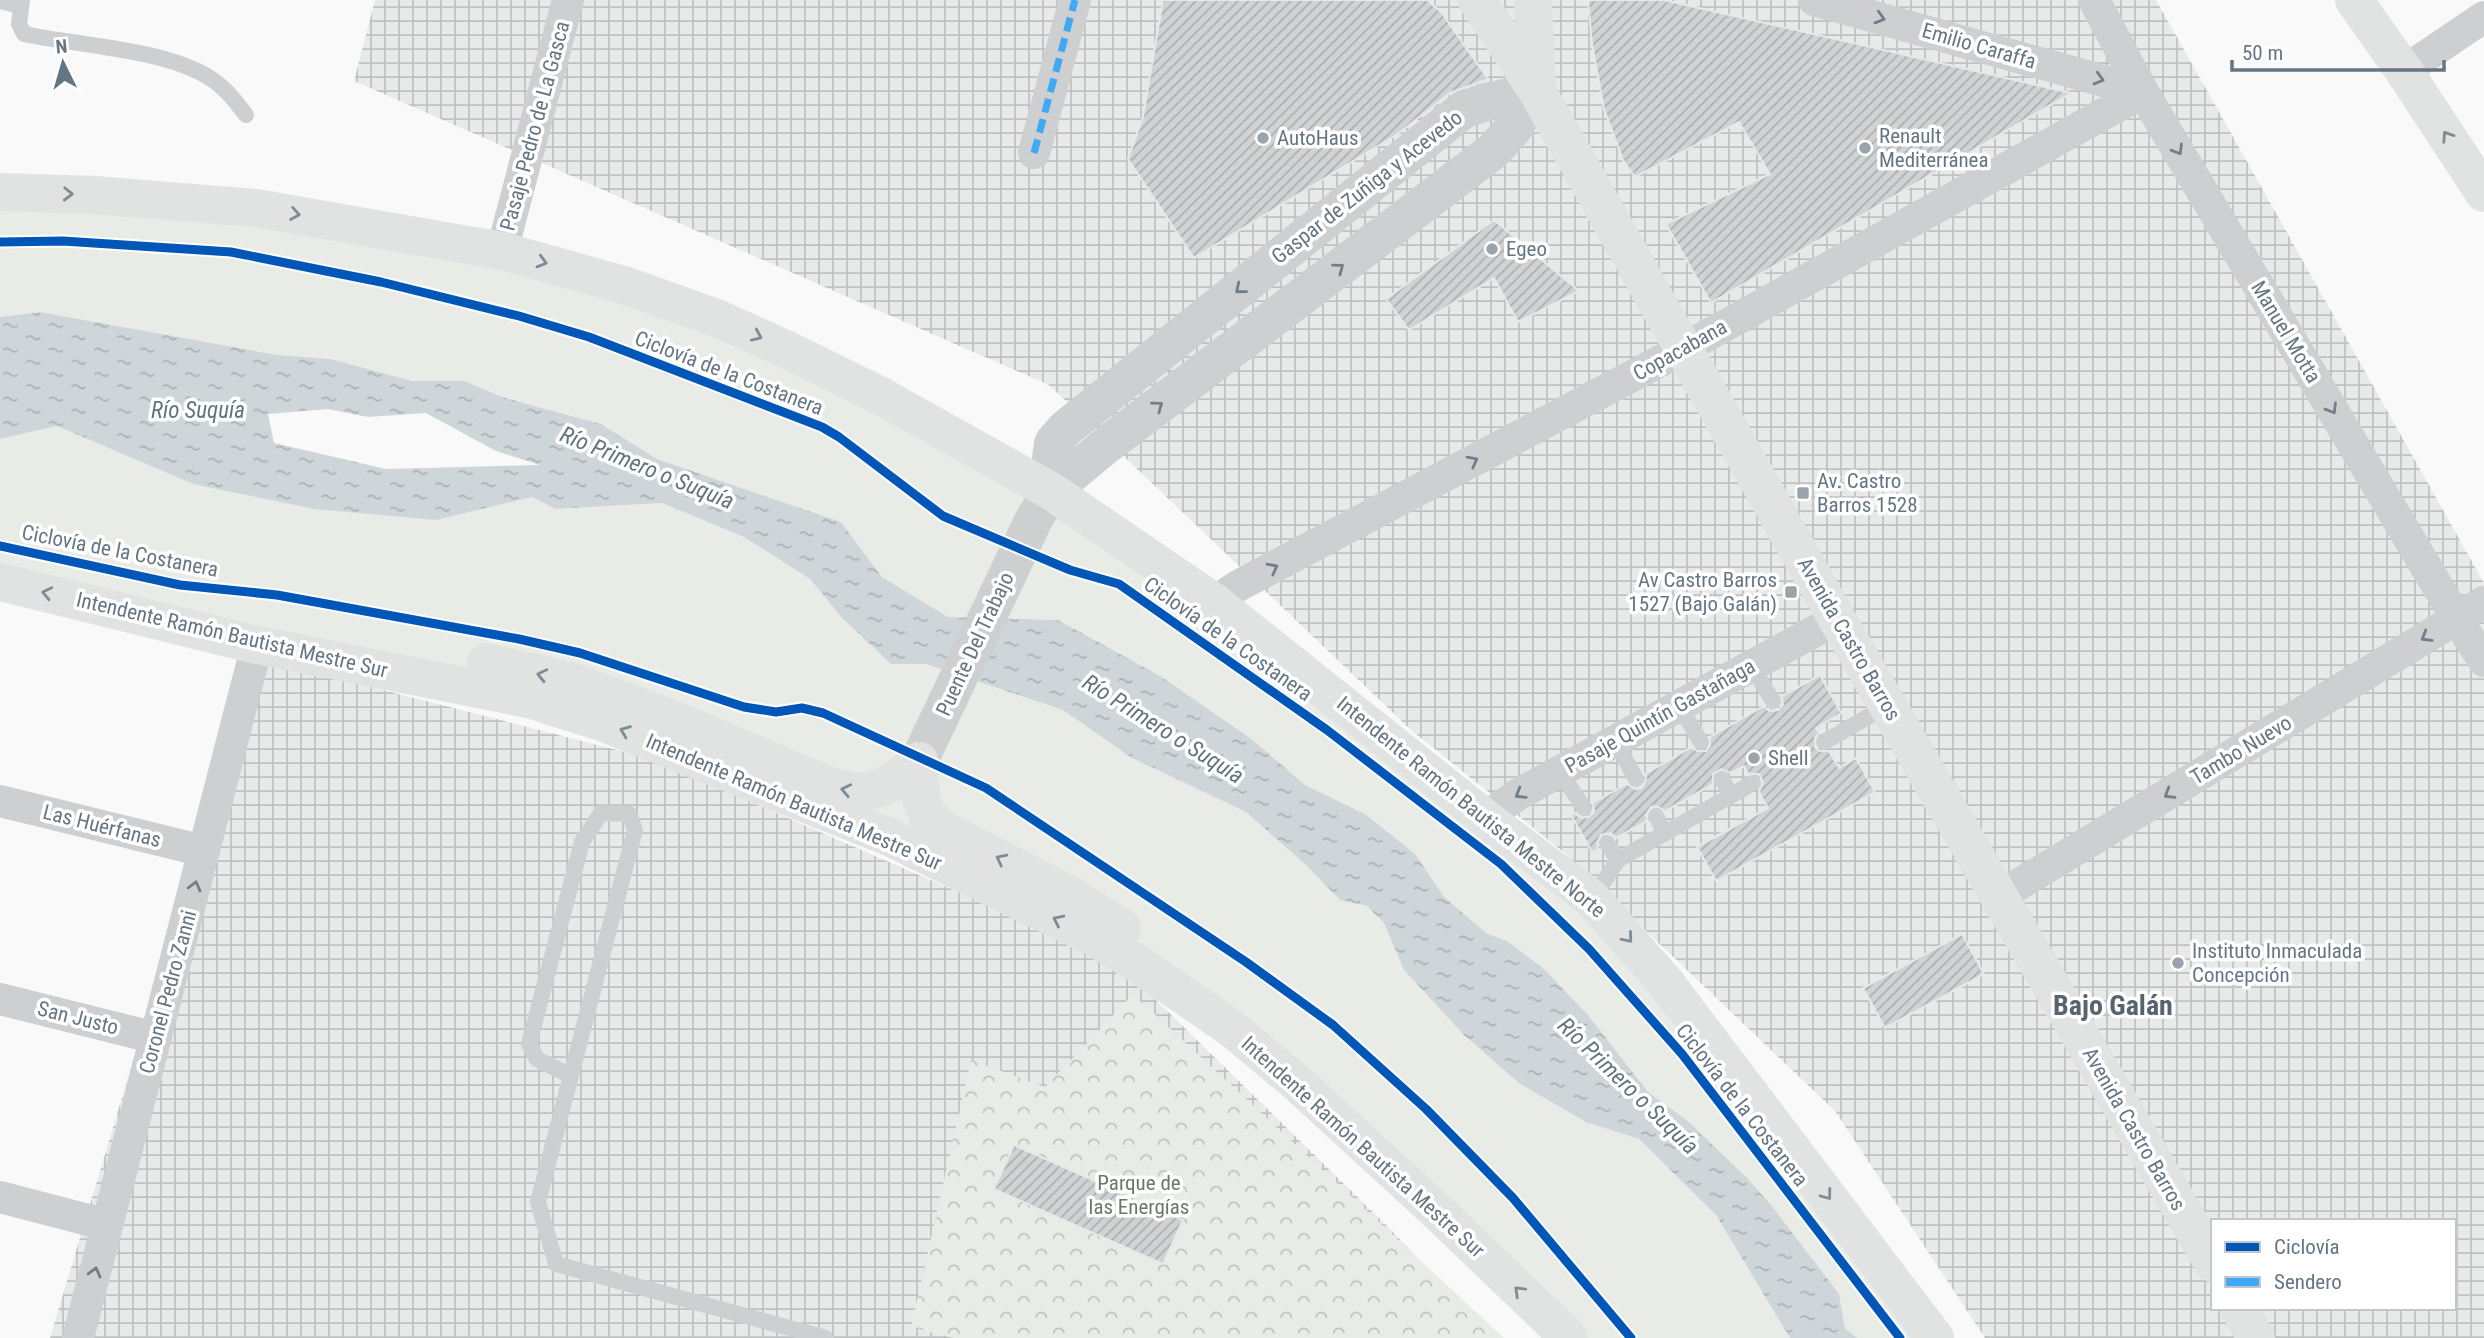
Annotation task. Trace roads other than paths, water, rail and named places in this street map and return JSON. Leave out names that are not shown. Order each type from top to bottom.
[{"type":"main road","points":[[1477,0],[1537,91]]},
{"type":"main road","name":"Avenida Castro Barros","points":[[1533,0],[1537,91],[1887,706],[2211,1260]]},
{"type":"main road","points":[[2354,0],[2484,193]]},
{"type":"main road","name":"Intendente Ramón Bautista Mestre Norte","points":[[0,192],[95,195],[256,208],[502,251],[624,285],[719,319],[881,396],[1043,505],[1214,602],[1485,818],[1592,899],[1665,982],[1935,1338]]},
{"type":"main road","name":"Intendente Ramón Bautista Mestre Sur","points":[[0,582],[257,645],[528,699],[604,723],[889,836],[1095,938],[1231,1028],[1306,1091],[1569,1338]]},
{"type":"main road","points":[[189,627],[222,616],[240,614],[506,666],[574,682],[850,792],[872,792],[915,769],[927,815],[944,830],[1072,896],[1150,947],[1184,976],[1231,1028]]},
{"type":"main road","points":[[2240,1310],[2256,1338]]},
{"type":"street","name":"Pasaje Pedro de La Gasca","points":[[502,251],[568,0]]},
{"type":"street","points":[[1034,153],[1075,0]]},
{"type":"street","name":"Emilio Caraffa","points":[[1814,0],[2143,92]]},
{"type":"street","name":"Manuel Motta","points":[[2094,0],[2143,92],[2484,660]]},
{"type":"street","points":[[2404,71],[2484,17]]},
{"type":"street","points":[[1043,505],[1115,438],[1493,151],[1513,129],[1537,91]]},
{"type":"street","name":"Gaspar de Zuñiga y Acevedo","points":[[1043,505],[1053,443],[1065,429],[1463,110],[1537,91]]},
{"type":"street","name":"Copacabana","points":[[1214,602],[1238,586],[1683,349],[2143,92]]},
{"type":"street","name":"Puente Del Trabajo","points":[[915,769],[1043,505]]},
{"type":"street","name":"Tambo Nuevo","points":[[1998,897],[2484,602]]},
{"type":"street","name":"Pasaje Quintín Gastañaga","points":[[1485,818],[1517,795],[1837,619]]},
{"type":"street","name":"Coronel Pedro Zanni","points":[[78,1338],[257,645]]},
{"type":"street","name":"Las Huérfanas","points":[[0,801],[204,851]]},
{"type":"street","name":"San Justo","points":[[0,999],[156,1038]]},
{"type":"street","points":[[0,1198],[107,1225]]},
{"type":"lane","points":[[0,1],[21,3],[19,24],[24,34],[176,62],[215,81],[231,95],[246,115]]},
{"type":"lane","points":[[1751,666],[1773,701]]},
{"type":"lane","points":[[1679,706],[1701,742]]},
{"type":"lane","points":[[1824,742],[1887,706]]},
{"type":"lane","points":[[1615,741],[1636,779]]},
{"type":"lane","points":[[1560,772],[1584,808]]},
{"type":"lane","points":[[1722,779],[1731,795]]},
{"type":"lane","points":[[1592,899],[1618,860],[1754,783]]},
{"type":"lane","points":[[571,1076],[537,1059],[529,1044],[582,842],[601,813],[629,814],[635,831],[571,1076],[538,1202],[556,1264],[826,1338]]},
{"type":"lane","points":[[1656,816],[1665,833]]},
{"type":"lane","points":[[1607,843],[1618,860]]},
{"type":"water","name":"Río Suquía","points":[[40,312],[278,355],[331,359],[412,381],[465,381],[502,397],[601,424],[657,459],[841,522],[882,577],[948,617],[1058,620],[1162,677],[1253,740],[1305,785],[1365,814],[1415,854],[1444,897],[1486,933],[1507,941],[1543,968],[1588,1015],[1648,1092],[1688,1121],[1772,1206],[1839,1294],[1845,1328],[1857,1338],[1790,1338],[1716,1215],[1639,1139],[1586,1122],[1520,1084],[1464,1035],[1404,970],[1384,923],[1367,906],[1340,900],[1305,864],[1246,812],[1132,758],[1063,710],[926,664],[891,664],[842,618],[810,579],[744,537],[662,503],[555,509],[532,497],[436,520],[315,509],[193,484],[57,426],[0,439],[0,317]],"holes":[[[328,409],[368,417],[426,413],[496,451],[540,465],[386,469],[274,443],[268,414]]]},
{"type":"place","name":"AutoHaus","points":[[1263,138]]},
{"type":"place","name":"Renault Mediterránea","points":[[1865,148]]},
{"type":"place","name":"Egeo","points":[[1492,249]]},
{"type":"place","name":"Av. Castro Barros 1528","points":[[1803,493]]},
{"type":"place","name":"Av Castro Barros 1527 (Bajo Galán)","points":[[1791,592]]},
{"type":"place","name":"Shell","points":[[1754,758]]},
{"type":"place","name":"Instituto Inmaculada Concepción","points":[[2178,963]]},
{"type":"district","name":"Bajo Galán","points":[[2113,1005]]},
{"type":"water label","name":"Río Primero o Suquía","points":[[647,468]]},
{"type":"water label","name":"Río Primero o Suquía","points":[[1163,729]]},
{"type":"water label","name":"Río Primero o Suquía","points":[[1628,1086]]},
{"type":"park label","name":"Parque de las Energías","points":[[1139,1195]]}]
